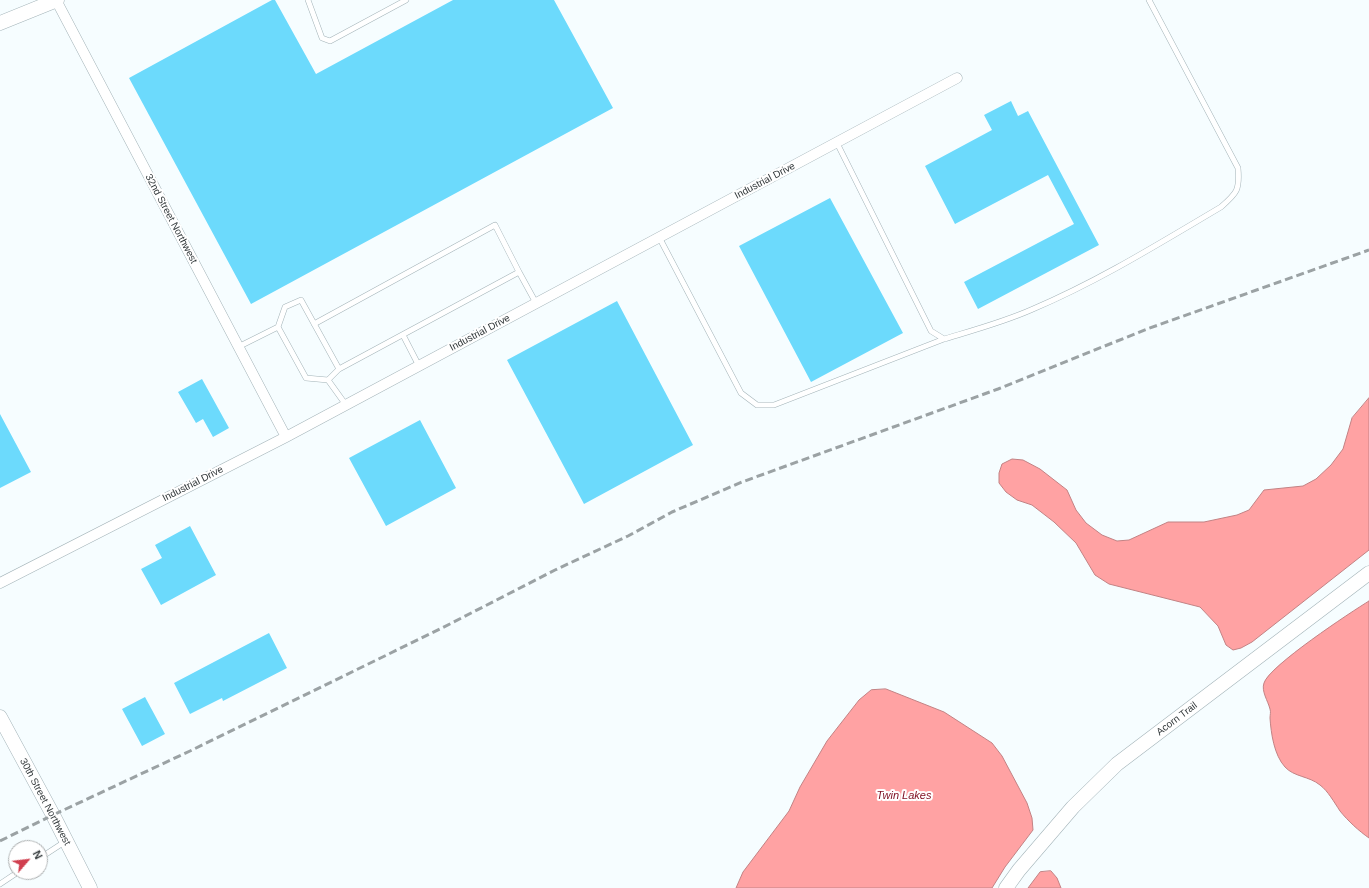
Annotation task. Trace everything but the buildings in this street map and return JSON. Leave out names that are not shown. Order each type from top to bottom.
[{"type":"street","points":[[0,23],[56,0]]},
{"type":"street","name":"32nd Street Northwest","points":[[56,0],[286,437]]},
{"type":"street","name":"Industrial Drive","points":[[0,583],[286,437],[957,78]]},
{"type":"street","name":"Acorn Trail","points":[[1006,888],[1023,864],[1073,807],[1118,764],[1369,572]]},
{"type":"street","name":"30th Street Northwest","points":[[0,717],[90,888]]},
{"type":"lane","points":[[308,0],[322,38],[330,41],[406,0]]},
{"type":"lane","points":[[660,237],[741,393],[758,405],[774,405],[944,338],[983,328],[1032,310],[1075,290],[1221,208],[1233,197],[1239,184],[1238,168],[1149,0]]},
{"type":"lane","points":[[837,143],[932,331],[944,338]]},
{"type":"lane","points":[[314,324],[495,225],[536,303]]},
{"type":"lane","points":[[278,327],[306,378],[328,380],[339,370],[519,272]]},
{"type":"lane","points":[[238,347],[278,327],[285,307],[301,300],[339,370]]},
{"type":"lane","points":[[403,335],[419,366]]},
{"type":"lane","points":[[328,380],[346,405]]},
{"type":"lane","points":[[48,853],[66,841]]},
{"type":"water","points":[[1369,398],[1369,550],[1252,642],[1241,648],[1233,650],[1226,645],[1218,626],[1200,607],[1109,584],[1095,575],[1076,543],[1054,522],[1032,505],[1017,500],[1006,492],[999,483],[999,473],[1002,464],[1012,459],[1023,460],[1040,469],[1067,490],[1076,510],[1086,523],[1102,535],[1117,541],[1129,540],[1168,522],[1204,522],[1237,515],[1249,510],[1264,490],[1303,486],[1316,479],[1331,465],[1343,449],[1352,418]]},
{"type":"water","points":[[1369,601],[1369,838],[1346,818],[1323,787],[1316,782],[1293,773],[1281,762],[1272,737],[1270,710],[1263,686],[1269,675],[1295,652],[1329,627]]},
{"type":"water","name":"Twin Lakes","points":[[886,689],[944,712],[992,743],[1002,756],[1027,803],[1032,818],[1033,830],[1005,867],[992,888],[736,888],[743,872],[789,811],[800,787],[827,741],[859,700],[871,690]]},
{"type":"water","points":[[1051,871],[1057,878],[1061,888],[1028,888],[1040,872]]},
{"type":"railway","points":[[0,841],[190,751],[442,628],[555,570],[628,536],[672,512],[742,482],[998,389],[1147,329],[1369,250]]}]
